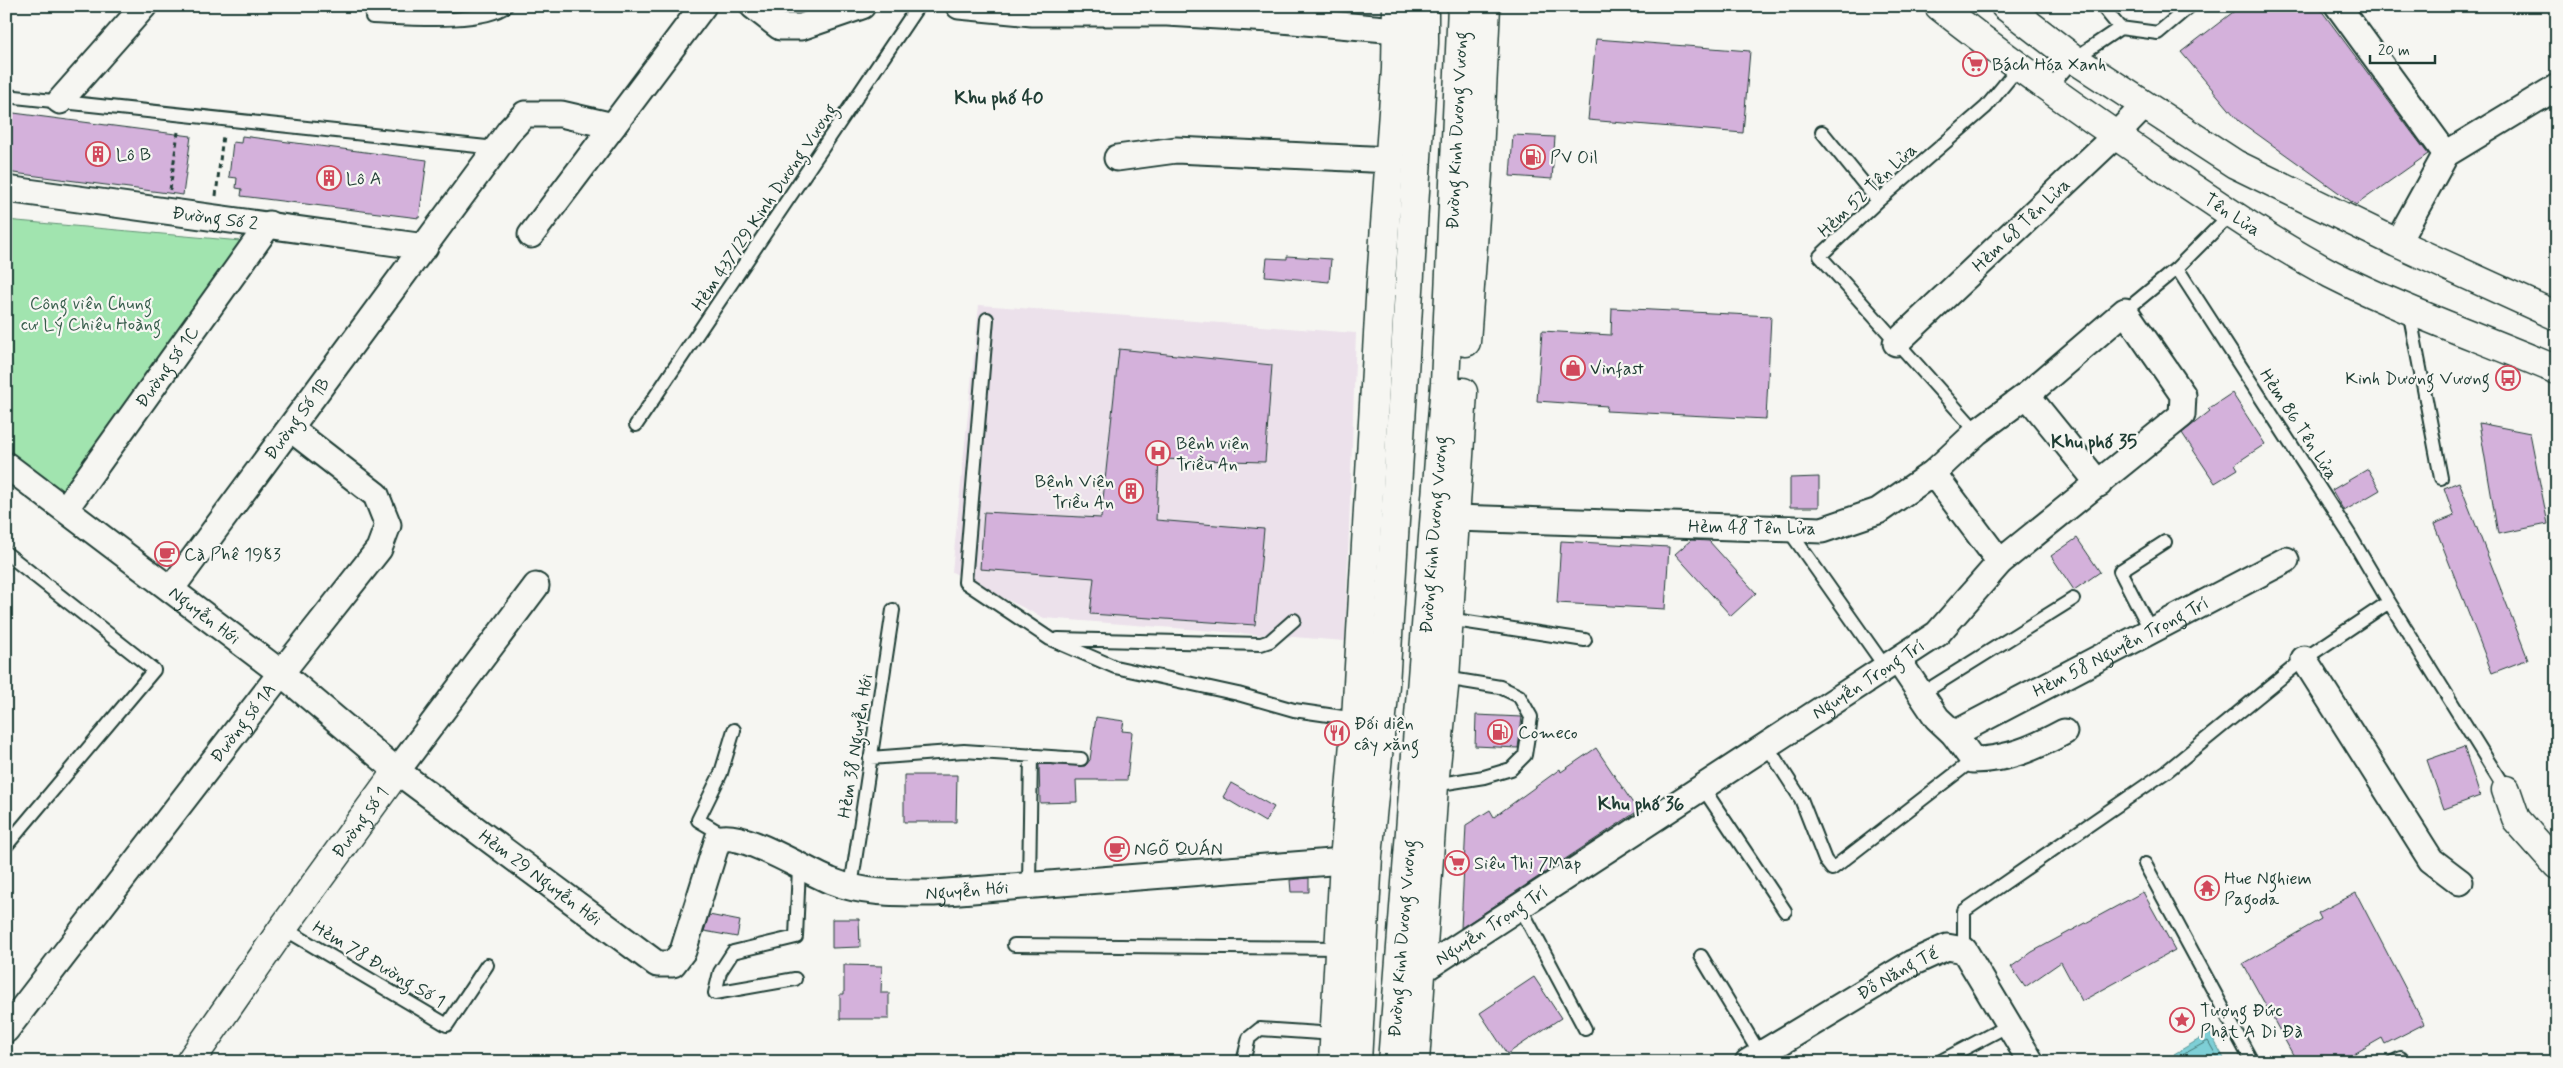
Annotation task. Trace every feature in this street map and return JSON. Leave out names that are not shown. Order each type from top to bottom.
[{"type":"main road","name":"Đường Kinh Dương Vương","points":[[1333,1062],[1347,1034],[1368,856],[1384,685],[1424,43],[1424,6]]},
{"type":"main road","name":"Đường Kinh Dương Vương","points":[[1454,384],[1462,6]]},
{"type":"main road","name":"Đường Kinh Dương Vương","points":[[1392,1062],[1397,986],[1444,517],[1454,384],[1478,175],[1486,6]]},
{"type":"main road","name":"Tên Lửa","points":[[1939,6],[2018,68],[2116,135],[2232,214],[2330,273],[2409,311],[2557,370]]},
{"type":"main road","points":[[2005,6],[2074,58],[2235,164],[2397,243],[2557,316]]},
{"type":"main road","name":"Đường Kinh Dương Vương","points":[[1357,1062],[1347,1034],[1340,948],[1344,861],[1356,719],[1375,377],[1391,160],[1397,18]]},
{"type":"main road","points":[[1375,377],[1454,384]]},
{"type":"main road","name":"Đường Kinh Dương Vương","points":[[1416,1062],[1434,785],[1445,678],[1448,619],[1444,517]]},
{"type":"main road","name":"Đường số 1","points":[[190,1062],[283,928],[397,771]]},
{"type":"main road","points":[[2506,790],[2516,819],[2557,865]]},
{"type":"main road","points":[[1397,986],[1421,971]]},
{"type":"street","points":[[60,101],[144,6]]},
{"type":"street","points":[[531,235],[703,6]]},
{"type":"street","points":[[753,6],[780,27],[802,27],[862,6]]},
{"type":"street","points":[[959,6],[1034,10],[1167,13],[1223,12],[1397,18]]},
{"type":"street","points":[[2338,6],[2446,154]]},
{"type":"street","points":[[2397,243],[2446,154],[2557,87]]},
{"type":"street","name":"Hẻm 68 Tên Lửa","points":[[1896,343],[2116,135],[2145,105]]},
{"type":"street","name":"Đường Số 1B","points":[[171,589],[291,430],[496,148],[525,114],[560,114],[613,126]]},
{"type":"street","points":[[1117,158],[1176,150],[1391,160]]},
{"type":"street","name":"Đường Số 2","points":[[6,189],[425,247]]},
{"type":"street","name":"Đường số 1C","points":[[66,508],[269,224]]},
{"type":"street","name":"Hẻm 48 Tên Lửa","points":[[1444,517],[1822,530],[1878,511],[1933,473],[1977,432],[2027,395],[2125,311]]},
{"type":"street","name":"Nguyễn Trọng Trí","points":[[1421,971],[1937,634],[2000,562],[2182,416],[2183,395],[2125,311]]},
{"type":"street","points":[[2027,395],[2099,484]]},
{"type":"street","name":"Đường số 1A","points":[[6,1030],[281,673],[380,549],[388,525],[376,494],[291,430]]},
{"type":"street","name":"Nguyễn Hới","points":[[6,464],[281,673],[397,771]]},
{"type":"street","points":[[1933,473],[2000,562]]},
{"type":"street","name":"Hẻm 58 Nguyễn Trọng Trí","points":[[1954,734],[2286,560]]},
{"type":"street","name":"Đường số 1","points":[[397,771],[536,586]]},
{"type":"street","points":[[2304,659],[2431,860],[2460,882]]},
{"type":"street","points":[[1892,664],[1921,694],[1937,718],[1954,734],[1973,760],[1993,760],[2030,750],[2064,732]]},
{"type":"street","name":"Hẻm 29 Nguyễn Hới","points":[[397,771],[657,964],[673,964],[683,951],[718,839],[725,836]]},
{"type":"street","name":"Nguyễn Hới","points":[[725,836],[733,836],[774,853],[831,881],[851,888],[896,893],[934,893],[1029,884],[1344,861]]},
{"type":"street","name":"Đỗ Năng Tế","points":[[1754,1058],[1912,963],[1947,947],[1964,950],[2031,1062]]},
{"type":"lane","points":[[372,18],[468,18],[499,11],[506,6]]},
{"type":"lane","name":"Hẻm 437/29 Kinh Dương Vương","points":[[636,425],[918,6]]},
{"type":"lane","points":[[2102,6],[2120,28]]},
{"type":"lane","points":[[2048,88],[2074,58],[2120,28],[2158,33],[2190,6]]},
{"type":"lane","name":"Hẻm 52 Tên Lửa","points":[[1977,432],[1820,256],[1878,201],[1986,107],[2018,68]]},
{"type":"lane","points":[[6,96],[496,148]]},
{"type":"lane","points":[[1822,132],[1878,201]]},
{"type":"lane","points":[[2125,311],[2177,268],[2232,214]]},
{"type":"lane","name":"Hẻm 86 Tên Lửa","points":[[2177,268],[2349,534],[2506,790]]},
{"type":"lane","points":[[2409,311],[2441,478]]},
{"type":"lane","points":[[987,319],[965,582],[1050,639],[1115,667],[1238,694],[1294,710],[1356,719]]},
{"type":"lane","points":[[1788,529],[1892,664]]},
{"type":"lane","points":[[2151,631],[2120,571],[2165,542]]},
{"type":"lane","points":[[6,554],[154,670],[6,846]]},
{"type":"lane","points":[[1921,694],[2073,599]]},
{"type":"lane","points":[[1964,950],[1964,911],[2167,771],[2304,659],[2389,602]]},
{"type":"lane","name":"Hẻm 38 Nguyễn Hới","points":[[851,888],[893,610]]},
{"type":"lane","points":[[1448,619],[1585,640]]},
{"type":"lane","points":[[1050,639],[1261,644],[1270,641],[1294,620]]},
{"type":"lane","points":[[1434,785],[1484,777],[1511,769],[1525,754],[1531,717],[1520,696],[1500,688],[1445,678]]},
{"type":"lane","points":[[725,836],[698,820],[721,773],[734,730]]},
{"type":"lane","points":[[1767,746],[1800,799],[1825,860],[1832,869],[1973,760]]},
{"type":"lane","points":[[870,758],[964,751],[1081,758]]},
{"type":"lane","points":[[1029,884],[1031,755]]},
{"type":"lane","points":[[1703,788],[1785,911]]},
{"type":"lane","points":[[2145,864],[2252,1062]]},
{"type":"lane","points":[[796,979],[715,993],[720,972],[733,952],[796,937],[799,866]]},
{"type":"lane","points":[[1520,907],[1585,1029]]},
{"type":"lane","name":"Hẻm 78 Đường Số 1","points":[[283,928],[447,1025],[487,965]]},
{"type":"lane","points":[[1014,945],[1340,948]]},
{"type":"lane","points":[[1701,956],[1754,1058]]},
{"type":"lane","points":[[1939,1062],[2008,1025]]},
{"type":"lane","points":[[1243,1062],[1249,1038],[1260,1029],[1347,1034]]},
{"type":"path","points":[[168,210],[181,114]]},
{"type":"path","points":[[213,217],[225,118]]},
{"type":"shaded area","name":"Bệnh viện Triều An","points":[[979,305],[1356,333],[1345,641],[1044,618],[952,572]]},
{"type":"green space","name":"Công viên Chung cư Lý Chiêu Hoàng","points":[[6,220],[241,241],[244,251],[61,492],[6,458]]},
{"type":"water","points":[[2210,1033],[2226,1062],[2178,1062],[2174,1054]]},
{"type":"building","points":[[2241,6],[2318,6],[2428,154],[2356,205],[2239,121],[2181,52]]},
{"type":"building","points":[[1596,39],[1750,51],[1743,133],[1588,120]]},
{"type":"building","name":"Lô B","points":[[6,112],[191,136],[183,195],[6,172]]},
{"type":"building","name":"PV Oil","points":[[1513,135],[1555,137],[1552,179],[1510,176]]},
{"type":"building","name":"Lô A","points":[[242,136],[427,160],[419,218],[241,196],[242,189],[236,188],[237,178],[229,177],[233,142],[241,143]]},
{"type":"building","points":[[1287,256],[1331,259],[1329,282],[1265,276],[1267,258],[1287,259]]},
{"type":"building","points":[[1612,308],[1771,316],[1766,419],[1606,411],[1607,406],[1537,401],[1542,331],[1611,335]]},
{"type":"building","name":"Bệnh Viện Triều An","points":[[1119,349],[1272,365],[1265,462],[1159,459],[1156,520],[1264,529],[1255,625],[1090,614],[1094,578],[980,569],[984,512],[1101,518]]},
{"type":"building","points":[[2232,393],[2265,444],[2235,464],[2238,469],[2215,483],[2182,433],[2210,411],[2208,409]]},
{"type":"building","points":[[2479,423],[2530,433],[2548,524],[2498,534]]},
{"type":"building","points":[[2368,469],[2380,490],[2344,511],[2332,490]]},
{"type":"building","points":[[1819,477],[1819,507],[1790,507],[1790,478]]},
{"type":"building","points":[[2459,482],[2528,659],[2492,673],[2434,524],[2454,516],[2444,488]]},
{"type":"building","points":[[2077,538],[2100,572],[2074,590],[2051,556]]},
{"type":"building","points":[[1691,540],[1709,541],[1756,593],[1731,616],[1675,554]]},
{"type":"building","points":[[1561,541],[1669,547],[1665,609],[1557,603]]},
{"type":"building","name":"Comeco","points":[[1476,715],[1522,717],[1518,748],[1475,746]]},
{"type":"building","points":[[1096,717],[1124,721],[1122,731],[1132,732],[1127,780],[1076,780],[1077,802],[1040,803],[1039,764],[1085,766],[1090,760]]},
{"type":"building","points":[[2464,747],[2480,796],[2444,809],[2427,760]]},
{"type":"building","points":[[1596,748],[1638,811],[1461,928],[1466,825],[1490,810],[1494,817],[1560,769],[1561,772]]},
{"type":"building","points":[[904,775],[957,775],[956,822],[904,822]]},
{"type":"building","points":[[1231,783],[1274,807],[1265,822],[1223,797]]},
{"type":"building","points":[[1309,878],[1309,892],[1291,892],[1290,880]]},
{"type":"building","points":[[2143,892],[2175,950],[2082,1001],[2061,962],[2025,987],[2011,967],[2032,952]]},
{"type":"building","points":[[2356,893],[2424,1024],[2385,1044],[2382,1038],[2340,1062],[2297,1062],[2243,964],[2321,919],[2318,913]]},
{"type":"building","points":[[709,915],[740,921],[737,937],[704,931]]},
{"type":"building","points":[[832,919],[859,919],[860,947],[832,948]]},
{"type":"building","points":[[844,965],[882,966],[881,993],[889,993],[889,1019],[840,1019],[840,994],[844,994]]},
{"type":"building","points":[[1534,977],[1561,1018],[1507,1054],[1480,1013]]},
{"type":"place","name":"Bách Hóa Xanh","points":[[1975,64]]},
{"type":"place","name":"Lô B","points":[[98,154]]},
{"type":"place","name":"PV Oil","points":[[1533,157]]},
{"type":"place","name":"Lô A","points":[[329,178]]},
{"type":"place","name":"Vinfast","points":[[1573,368]]},
{"type":"place","name":"Kinh Dương Vương","points":[[2508,378]]},
{"type":"place","name":"Bệnh viện Triều An","points":[[1158,453]]},
{"type":"place","name":"Bệnh Viện Triều An","points":[[1131,491]]},
{"type":"place","name":"Cà Phê 1983","points":[[167,554]]},
{"type":"place","name":"Comeco","points":[[1500,732]]},
{"type":"place","name":"Đối diện cây xăng","points":[[1337,733]]},
{"type":"place","name":"NGÕ QUÁN","points":[[1117,849]]},
{"type":"place","name":"Siêu Thị 7Map","points":[[1457,863]]},
{"type":"place","name":"Hue Nghiem Pagoda","points":[[2207,888]]},
{"type":"place","name":"Tượng Đức Phật A Di Đà","points":[[2182,1020]]},
{"type":"district","name":"Khu phố 40","points":[[999,97]]},
{"type":"district","name":"Khu phố 35","points":[[2094,441]]},
{"type":"district","name":"Khu phố 36","points":[[1641,803]]}]
